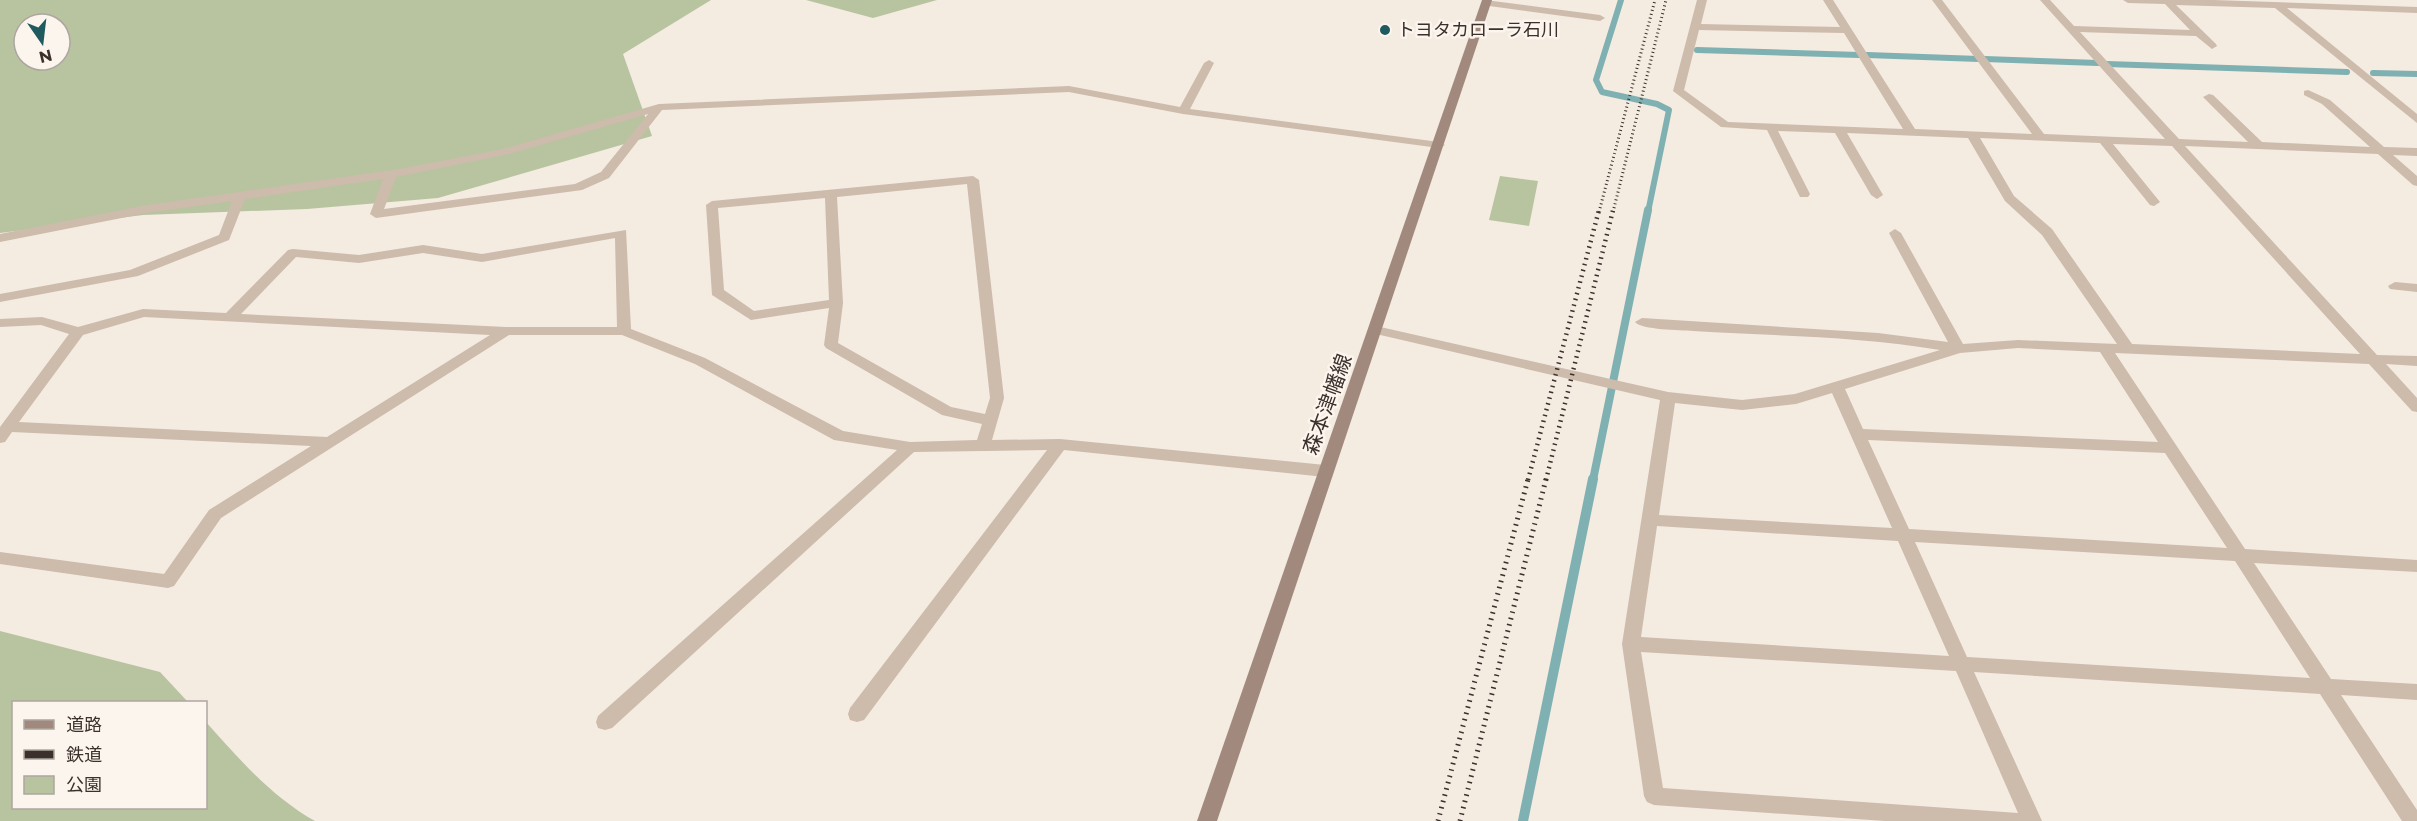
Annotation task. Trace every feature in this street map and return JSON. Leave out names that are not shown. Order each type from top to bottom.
[{"type":"main road","name":"森本津幡線","points":[[1207,821],[1486,2]]},
{"type":"street","points":[[1702,0],[1678,91],[1725,125],[2417,152]]},
{"type":"street","points":[[1828,0],[1912,133]]},
{"type":"street","points":[[1937,0],[2041,138]]},
{"type":"street","points":[[2045,0],[2417,407]]},
{"type":"street","points":[[2128,0],[2417,10]]},
{"type":"street","points":[[1486,2],[1600,18]]},
{"type":"street","points":[[2167,2],[2212,46]]},
{"type":"street","points":[[2277,5],[2417,120]]},
{"type":"street","points":[[1696,27],[1847,30]]},
{"type":"street","points":[[2070,29],[2198,33]]},
{"type":"street","points":[[1184,111],[1209,63]]},
{"type":"street","points":[[0,238],[147,208],[391,174],[505,152],[659,107],[1070,89],[1184,111],[1439,145]]},
{"type":"street","points":[[2308,93],[2326,102],[2417,182]]},
{"type":"street","points":[[2209,96],[2259,146]]},
{"type":"street","points":[[391,174],[376,214],[578,187],[605,175],[659,107]]},
{"type":"street","points":[[1771,127],[1804,194]]},
{"type":"street","points":[[1839,130],[1878,195]]},
{"type":"street","points":[[1972,135],[2009,198],[2047,232],[2128,349]]},
{"type":"street","points":[[2104,140],[2154,202]]},
{"type":"street","points":[[836,303],[751,316],[717,292],[712,206],[973,180],[997,398],[983,446]]},
{"type":"street","points":[[831,194],[836,303],[831,345],[947,411],[989,420]]},
{"type":"street","points":[[0,298],[133,273],[224,237],[240,195]]},
{"type":"street","points":[[230,317],[293,253],[358,259],[423,249],[482,258],[621,233],[624,330]]},
{"type":"street","points":[[1895,233],[1959,349]]},
{"type":"street","points":[[2395,286],[2417,288]]},
{"type":"street","points":[[0,323],[42,321],[78,332],[143,313],[507,331],[624,330],[700,361],[839,436],[910,447],[1060,444],[1325,471]]},
{"type":"street","points":[[1642,322],[1691,328],[1912,339],[1959,349]]},
{"type":"street","points":[[1376,330],[1668,397],[1742,405],[1796,399],[1893,367],[1959,349],[2018,344],[2417,361]]},
{"type":"street","points":[[0,558],[168,581],[215,514],[507,331]]},
{"type":"street","points":[[4,432],[78,332]]},
{"type":"street","points":[[2104,348],[2413,821]]},
{"type":"street","points":[[1837,387],[2032,821]]},
{"type":"street","points":[[1668,397],[1631,644],[1654,796],[2015,821]]},
{"type":"street","points":[[4,432],[330,442]]},
{"type":"street","points":[[1858,434],[2170,448]]},
{"type":"street","points":[[857,714],[1060,444]]},
{"type":"street","points":[[605,722],[910,447]]},
{"type":"street","points":[[1650,520],[2417,566]]},
{"type":"street","points":[[1631,644],[2417,692]]},
{"type":"green space","points":[[0,0],[711,0],[623,54],[652,136],[438,198],[307,209],[143,215],[0,233]]},
{"type":"green space","points":[[806,0],[937,0],[873,18]]},
{"type":"green space","points":[[1500,176],[1538,181],[1529,226],[1489,220]]},
{"type":"green space","points":[[0,631],[160,672],[187,701],[12,701],[12,809],[207,809],[207,723],[270,789],[315,821],[0,821]]},
{"type":"waterway","points":[[1621,0],[1596,80],[1602,92],[1657,104],[1669,110],[1648,212]]},
{"type":"waterway","points":[[1697,50],[1859,55]]},
{"type":"waterway","points":[[1867,55],[1979,59]]},
{"type":"waterway","points":[[1985,59],[2098,63]]},
{"type":"waterway","points":[[2107,64],[2347,72]]},
{"type":"waterway","points":[[2373,73],[2417,74]]},
{"type":"waterway","points":[[1593,480],[1648,210]]},
{"type":"waterway","points":[[1523,821],[1593,479]]},
{"type":"railway","points":[[1599,212],[1655,0]]},
{"type":"railway","points":[[1613,212],[1666,0]]},
{"type":"railway","points":[[1528,480],[1599,210]]},
{"type":"railway","points":[[1546,480],[1613,210]]},
{"type":"railway","points":[[1438,821],[1528,479]]},
{"type":"railway","points":[[1460,821],[1546,479]]},
{"type":"place","name":"トヨタカローラ石川","points":[[1385,30]]}]
